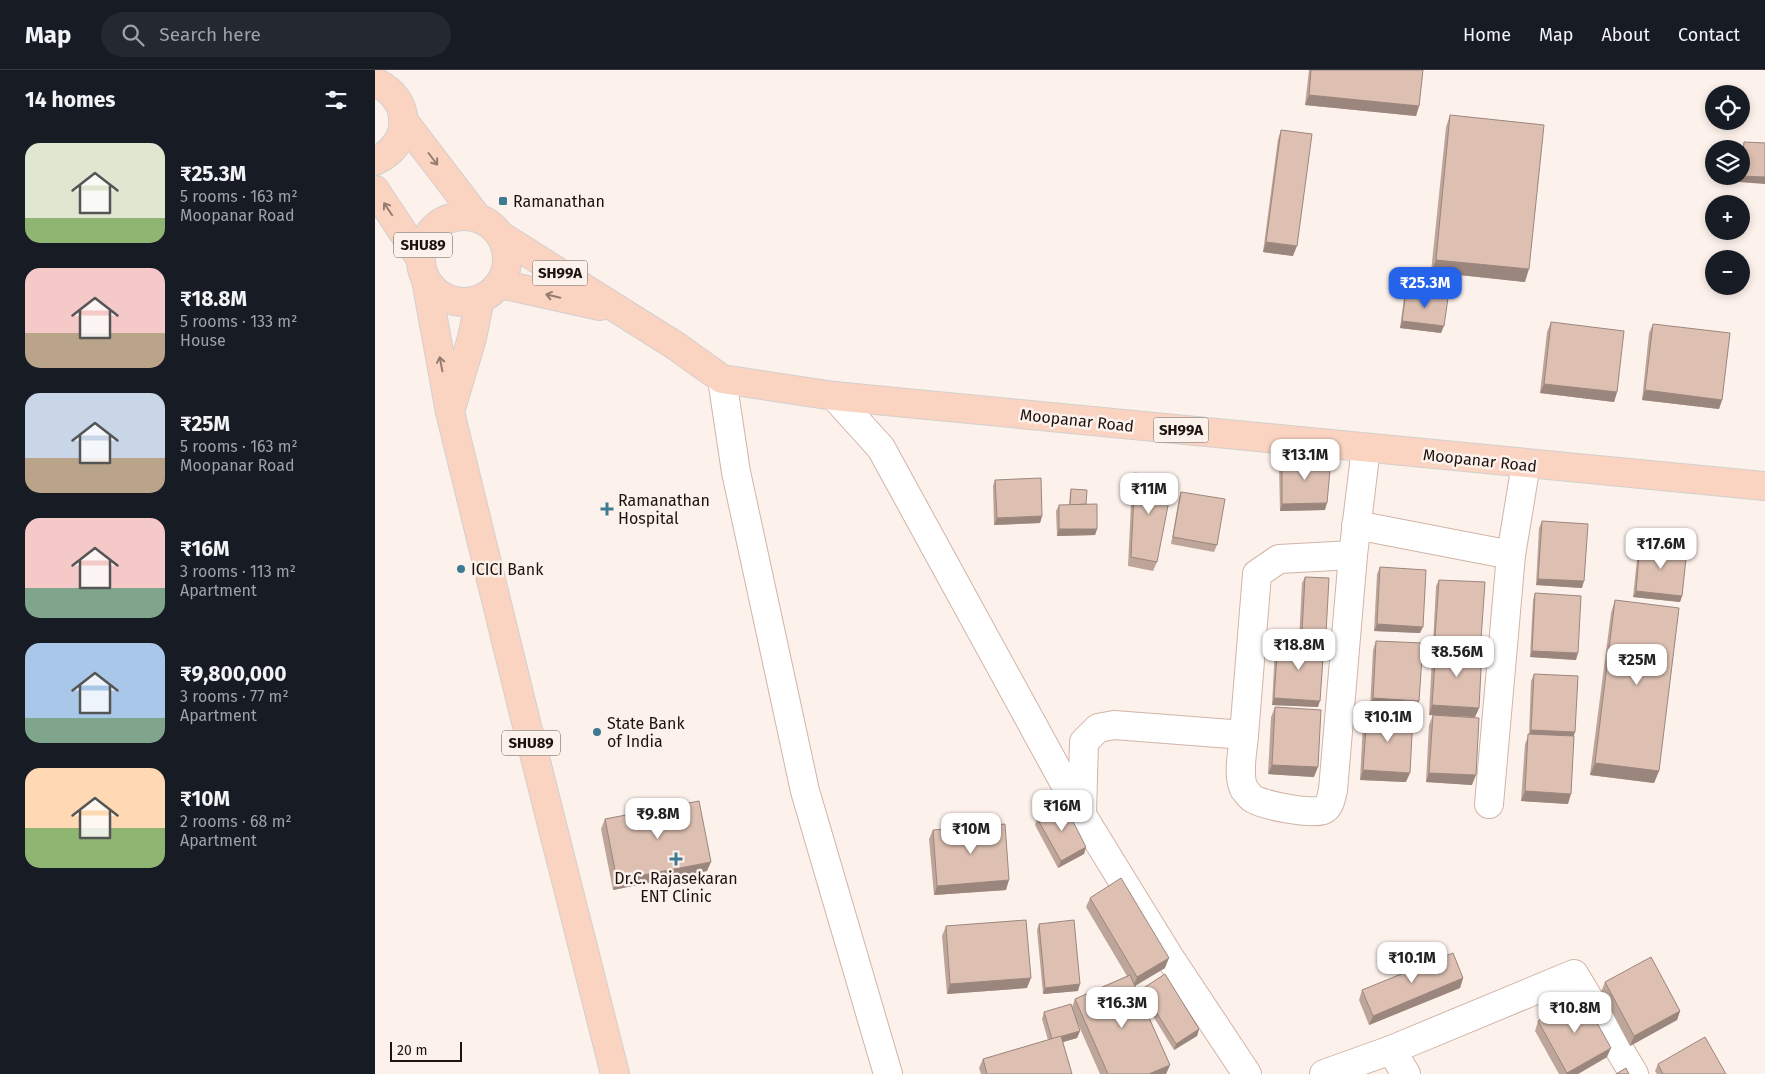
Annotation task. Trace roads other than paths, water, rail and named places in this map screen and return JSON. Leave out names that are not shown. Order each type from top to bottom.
[{"type":"main road","points":[[375,160],[385,156],[395,147],[401,134],[403,120],[401,106],[398,101],[379,80]]},
{"type":"main road","points":[[403,120],[477,217],[495,228],[506,248],[505,273],[490,292],[472,338],[450,412]]},
{"type":"main road","name":"SHU89","points":[[375,190],[423,269],[433,290],[449,299],[468,302],[490,292]]},
{"type":"main road","name":"SHU89","points":[[477,217],[463,215],[450,217],[439,223],[429,233],[423,244],[423,269],[450,412],[525,720],[615,1074]]},
{"type":"main road","name":"Moopanar Road","points":[[501,236],[676,346],[722,379],[834,396],[1765,486]]},
{"type":"main road","name":"Moopanar Road","points":[[490,292],[618,310]]},
{"type":"street","points":[[722,379],[735,472],[805,791],[888,1074]]},
{"type":"street","points":[[834,396],[881,448],[1082,815],[1170,958],[1247,1074]]},
{"type":"street","points":[[1353,555],[1279,559],[1257,574],[1241,776],[1244,789],[1252,799],[1264,804],[1313,812],[1324,810],[1331,802],[1353,555],[1366,448]]},
{"type":"street","points":[[1489,804],[1511,555],[1526,464]]},
{"type":"street","points":[[1356,525],[1511,555]]},
{"type":"street","points":[[1082,815],[1084,742],[1098,728],[1114,725],[1244,735]]},
{"type":"street","points":[[1324,1074],[1391,1050],[1574,974],[1634,1074]]},
{"type":"street","points":[[1391,1050],[1406,1074]]},
{"type":"place","name":"Ramanathan","points":[[503,201]]},
{"type":"place","name":"Ramanathan Hospital","points":[[607,509]]},
{"type":"place","name":"ICICI Bank","points":[[461,569]]},
{"type":"place","name":"State Bank of India","points":[[597,732]]},
{"type":"place","name":"Dr.C. Rajasekaran ENT Clinic","points":[[676,859]]}]
